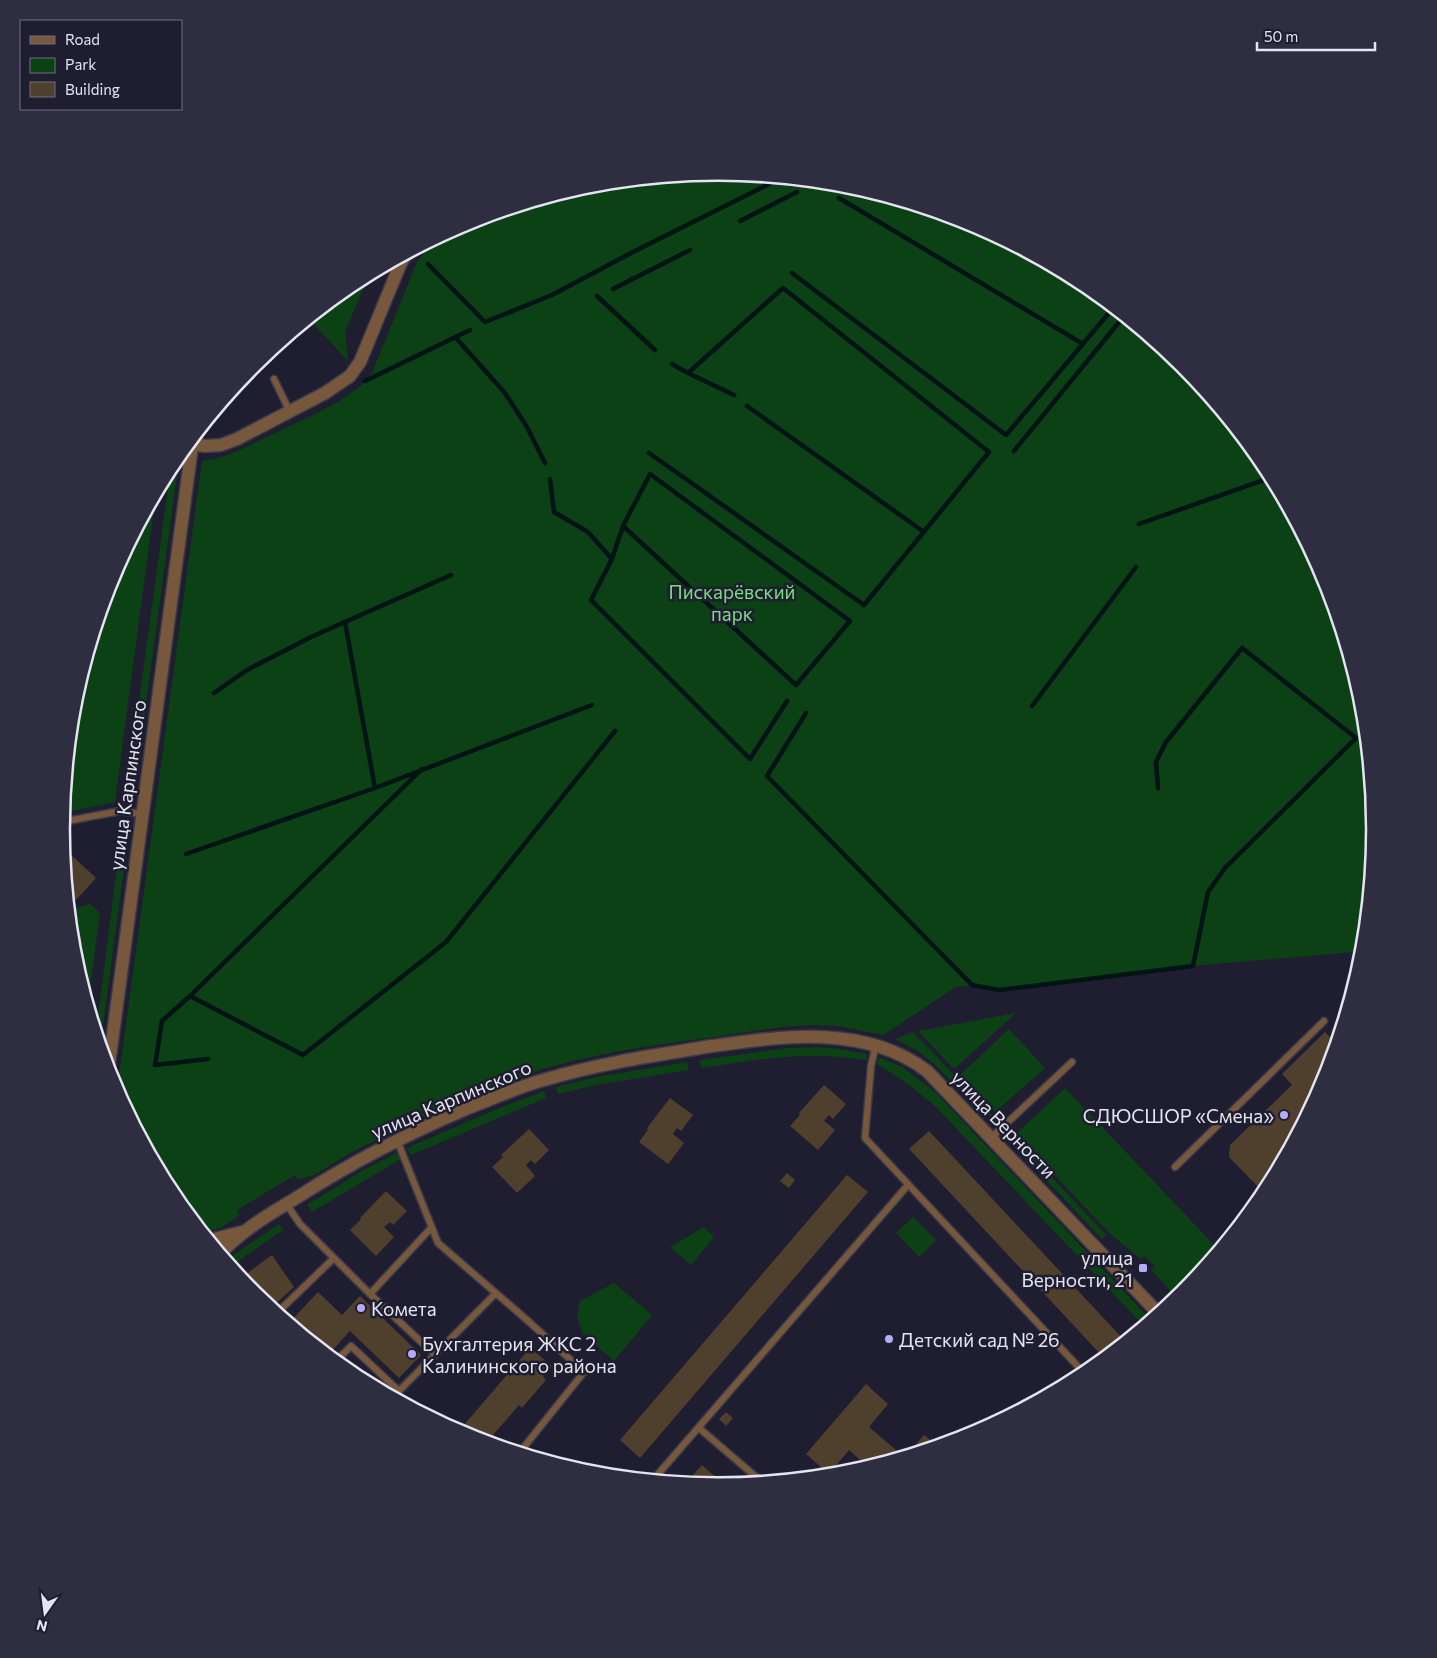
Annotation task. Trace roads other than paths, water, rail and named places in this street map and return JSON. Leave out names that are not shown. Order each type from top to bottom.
[{"type":"street","points":[[197,443],[205,446],[221,445],[237,440],[343,382],[350,376],[360,362],[401,263]]},
{"type":"street","name":"улица Карпинского","points":[[110,1054],[190,453]]},
{"type":"street","name":"улица Карпинского","points":[[225,1249],[244,1232],[357,1161],[397,1140],[494,1098],[545,1079],[582,1069],[682,1051],[782,1037]]},
{"type":"street","name":"улица Верности","points":[[782,1037],[842,1038],[876,1044],[906,1056],[927,1071],[1154,1309]]},
{"type":"street","name":"улица Карпинского","points":[[216,1239],[244,1232]]},
{"type":"lane","points":[[274,379],[290,412]]},
{"type":"lane","points":[[70,820],[120,811],[142,814]]},
{"type":"lane","points":[[1175,1166],[1324,1021]]},
{"type":"lane","points":[[876,1044],[871,1066],[864,1138],[1050,1342],[1079,1368]]},
{"type":"lane","points":[[992,1137],[1072,1062]]},
{"type":"lane","points":[[397,1140],[438,1243],[584,1372],[524,1447]]},
{"type":"lane","points":[[658,1474],[908,1185]]},
{"type":"lane","points":[[286,1205],[300,1224],[434,1354]]},
{"type":"lane","points":[[370,1294],[431,1228]]},
{"type":"lane","points":[[281,1308],[334,1258]]},
{"type":"lane","points":[[341,1356],[351,1346],[398,1391],[496,1293]]},
{"type":"lane","points":[[699,1428],[755,1476]]},
{"type":"waterway","points":[[428,264],[485,322],[552,295],[771,183]]},
{"type":"waterway","points":[[740,221],[797,192]]},
{"type":"waterway","points":[[839,198],[1083,344]]},
{"type":"waterway","points":[[613,289],[690,250]]},
{"type":"waterway","points":[[792,273],[1006,435],[1109,312]]},
{"type":"waterway","points":[[649,453],[864,605],[989,452],[783,288],[688,373]]},
{"type":"waterway","points":[[597,296],[655,350]]},
{"type":"waterway","points":[[1014,451],[1120,321]]},
{"type":"waterway","points":[[365,381],[470,330]]},
{"type":"waterway","points":[[456,338],[505,393],[527,427],[545,463]]},
{"type":"waterway","points":[[672,364],[734,395]]},
{"type":"waterway","points":[[747,406],[924,532]]},
{"type":"waterway","points":[[623,526],[796,685],[850,621],[650,474],[623,526],[612,559],[591,600],[750,759],[787,701]]},
{"type":"waterway","points":[[550,479],[554,512],[588,532],[612,559]]},
{"type":"waterway","points":[[1139,524],[1265,480]]},
{"type":"waterway","points":[[1032,706],[1136,567]]},
{"type":"waterway","points":[[214,693],[247,670],[311,637],[451,575]]},
{"type":"waterway","points":[[345,622],[375,788]]},
{"type":"waterway","points":[[806,713],[767,776],[972,985],[999,990],[1193,966],[1208,892],[1225,868],[1356,738],[1242,648],[1166,742],[1156,762],[1158,788]]},
{"type":"waterway","points":[[186,854],[375,788],[592,705]]},
{"type":"waterway","points":[[422,769],[190,996],[303,1055],[446,942],[615,731]]},
{"type":"waterway","points":[[190,996],[162,1021],[155,1065],[208,1059]]},
{"type":"place","name":"СДЮСШОР «Смена»","points":[[1284,1115]]},
{"type":"place","name":"улица Верности, 21","points":[[1143,1268]]},
{"type":"place","name":"Комета","points":[[361,1308]]},
{"type":"place","name":"Детский сад № 26","points":[[889,1339]]},
{"type":"place","name":"Бухгалтерия ЖКС 2 Калининского района","points":[[412,1354]]},
{"type":"park label","name":"Пискарёвский парк","points":[[732,602]]}]
